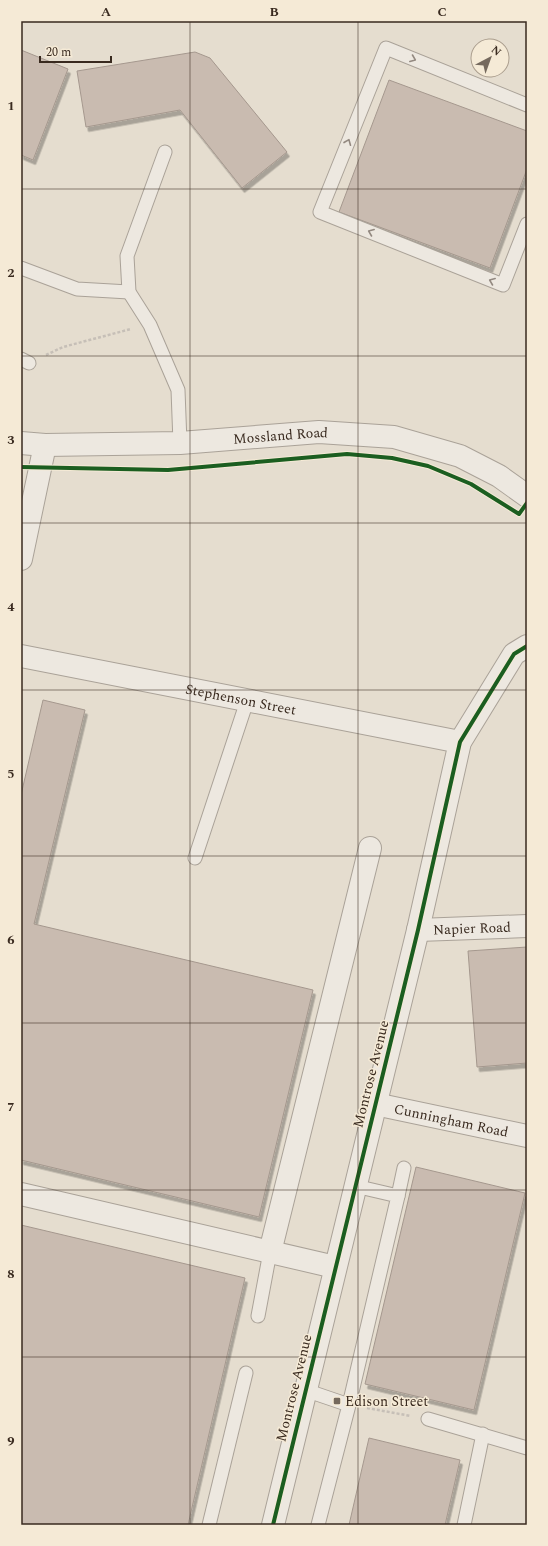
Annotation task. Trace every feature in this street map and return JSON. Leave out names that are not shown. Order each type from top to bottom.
[{"type":"street","name":"Mossland Road","points":[[21,443],[45,445],[180,443],[319,432],[394,437],[460,456],[499,476],[527,496]]},
{"type":"street","points":[[21,559],[45,445]]},
{"type":"street","name":"Montrose Avenue","points":[[273,1525],[418,930],[460,742],[514,654],[527,646]]},
{"type":"street","name":"Stephenson Street","points":[[21,656],[460,742]]},
{"type":"street","points":[[270,1252],[370,848]]},
{"type":"street","name":"Napier Road","points":[[418,930],[527,926]]},
{"type":"street","name":"Cunningham Road","points":[[375,1104],[527,1136]]},
{"type":"street","points":[[21,1194],[335,1267]]},
{"type":"lane","points":[[527,105],[386,48],[320,212],[503,285],[523,248],[527,224]]},
{"type":"lane","points":[[165,152],[127,256],[130,292],[150,324],[178,390],[180,443]]},
{"type":"lane","points":[[21,268],[77,289],[130,292]]},
{"type":"lane","points":[[195,858],[247,700]]},
{"type":"lane","points":[[318,1525],[349,1405],[404,1168]]},
{"type":"lane","points":[[355,1186],[398,1196]]},
{"type":"lane","points":[[258,1316],[270,1252]]},
{"type":"lane","points":[[209,1525],[246,1373]]},
{"type":"lane","points":[[305,1390],[349,1405]]},
{"type":"lane","points":[[428,1418],[527,1448]]},
{"type":"lane","points":[[464,1525],[483,1434]]},
{"type":"path","points":[[25,361],[63,347],[150,324]]},
{"type":"path","points":[[349,1405],[428,1418]]},
{"type":"building","points":[[21,50],[68,69],[33,160],[21,155]]},
{"type":"building","points":[[195,52],[210,58],[287,152],[242,188],[180,110],[86,127],[77,71]]},
{"type":"building","points":[[389,80],[527,131],[527,169],[490,268],[339,212]]},
{"type":"building","points":[[43,700],[85,710],[34,924],[313,990],[259,1217],[21,1160],[21,795]]},
{"type":"building","points":[[527,947],[527,1063],[477,1067],[468,951]]},
{"type":"building","points":[[416,1167],[525,1193],[474,1410],[365,1384]]},
{"type":"building","points":[[21,1225],[245,1278],[188,1525],[21,1525]]},
{"type":"building","points":[[369,1438],[460,1460],[445,1525],[349,1525]]},
{"type":"cycle path","points":[[21,467],[168,470],[347,454],[392,458],[428,466],[471,484],[519,514],[527,503]]},
{"type":"cycle path","points":[[273,1525],[418,930],[460,742],[514,654],[527,646]]},
{"type":"place","name":"Edison Street","points":[[337,1401]]}]
